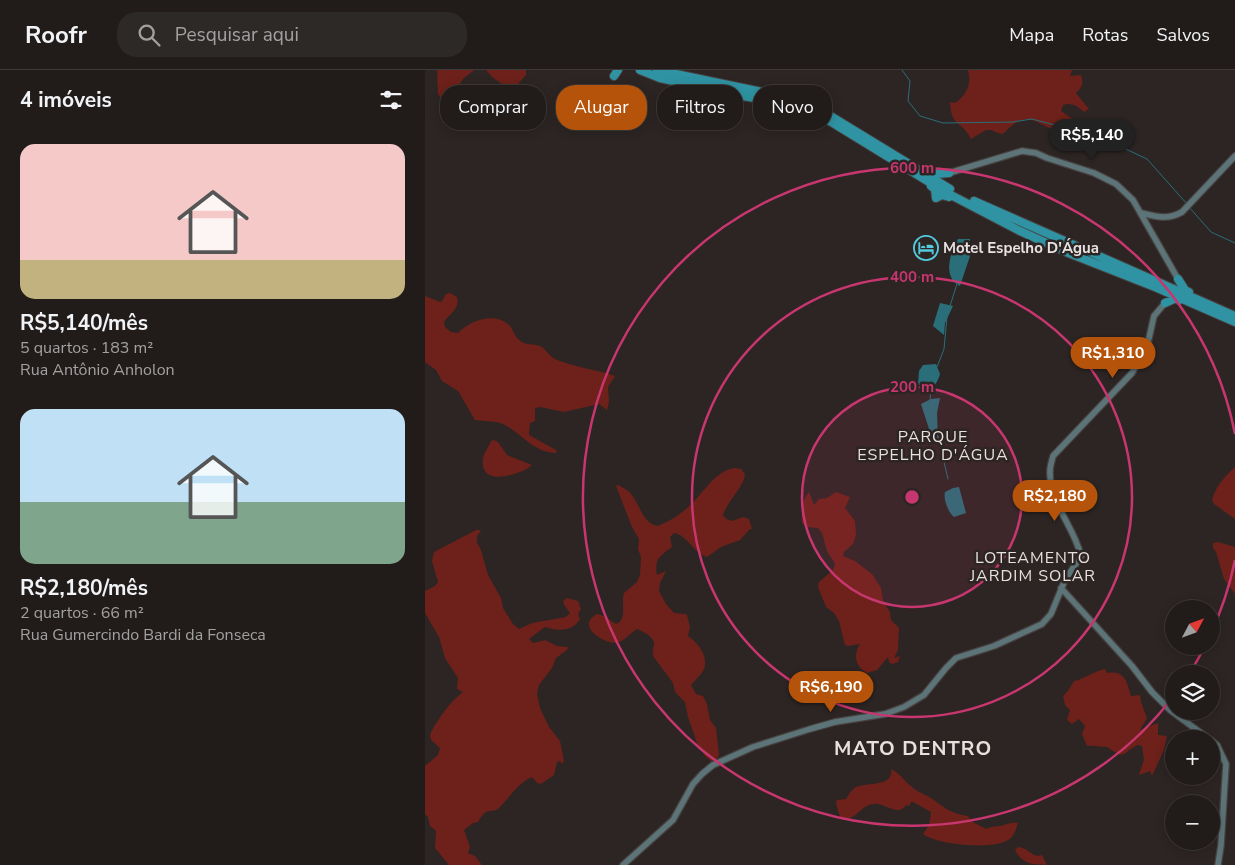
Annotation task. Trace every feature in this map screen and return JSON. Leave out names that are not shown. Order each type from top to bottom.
[{"type":"highway","points":[[612,70],[615,76],[618,70]]},
{"type":"highway","points":[[640,70],[668,80],[787,104],[811,111],[921,178],[935,189],[936,198],[942,195],[947,196],[1066,252],[1156,284],[1178,286],[1178,278]]},
{"type":"highway","points":[[657,70],[722,85]]},
{"type":"highway","points":[[675,75],[687,70],[691,76],[714,80],[726,85]]},
{"type":"highway","points":[[743,89],[798,100],[814,106],[951,189],[1156,284],[1235,316]]},
{"type":"highway","points":[[918,169],[937,174],[949,173]]},
{"type":"highway","points":[[949,173],[944,180],[951,189]]},
{"type":"highway","points":[[1178,278],[1185,290],[1204,305],[1235,322]]},
{"type":"highway","points":[[1156,284],[1170,295],[1170,298],[1165,303]]},
{"type":"highway","points":[[1165,303],[1176,298],[1204,305]]},
{"type":"street","points":[[949,173],[1022,151],[1035,153],[1094,172],[1116,184],[1133,200],[1178,278]]},
{"type":"street","points":[[1141,213],[1172,218],[1182,212],[1235,156]]},
{"type":"street","points":[[623,865],[673,820],[693,784],[713,765],[753,747],[784,737],[835,722],[885,714],[911,704],[924,695],[946,668],[957,658],[995,646],[1042,624],[1051,614],[1061,588],[1081,556],[1076,539],[1054,498],[1050,472],[1053,456],[1132,373],[1147,347],[1154,316],[1165,303]]},
{"type":"street","points":[[1061,588],[1132,666],[1152,692],[1197,730]]},
{"type":"street","points":[[1218,865],[1227,764],[1220,750]]},
{"type":"shaded area","points":[[437,70],[474,70],[465,77],[460,85],[440,85],[440,97],[438,94]]},
{"type":"shaded area","points":[[486,70],[526,70],[526,75],[518,84],[514,85],[503,85]]},
{"type":"shaded area","points":[[968,70],[1072,70],[1070,76],[1081,75],[1082,85],[1076,93],[1089,109],[1084,112],[1077,106],[1069,104],[1063,105],[1061,111],[1093,133],[1088,139],[1072,132],[1060,133],[1036,121],[1025,119],[1011,126],[1003,134],[986,130],[971,139],[968,133],[952,116],[950,102],[955,103],[968,89]]},
{"type":"shaded area","points":[[450,293],[457,297],[458,301],[456,308],[444,322],[445,327],[451,332],[458,333],[475,322],[488,318],[502,320],[511,327],[521,342],[540,346],[555,359],[615,376],[608,387],[609,402],[607,410],[599,404],[564,412],[540,407],[535,408],[535,421],[530,423],[529,435],[556,450],[557,452],[555,453],[533,446],[503,424],[475,420],[458,391],[442,381],[436,370],[425,362],[425,296],[440,302],[446,294]]},
{"type":"shaded area","points":[[491,441],[498,442],[507,455],[532,465],[527,469],[502,477],[487,474],[484,468],[483,457]]},
{"type":"shaded area","points":[[1235,467],[1235,519],[1214,504],[1212,500],[1221,482]]},
{"type":"shaded area","points":[[735,468],[741,469],[745,474],[744,479],[723,515],[726,519],[732,521],[743,517],[749,519],[752,529],[740,540],[721,547],[707,557],[698,552],[679,534],[674,533],[670,537],[672,547],[659,558],[656,565],[657,575],[666,571],[660,583],[659,591],[666,604],[674,613],[687,615],[690,627],[688,636],[700,648],[705,658],[704,669],[691,685],[696,694],[703,696],[707,704],[710,720],[716,728],[719,755],[716,760],[711,761],[705,756],[697,743],[685,702],[675,692],[673,683],[653,656],[654,643],[652,638],[637,629],[622,641],[611,643],[594,634],[589,624],[591,619],[597,614],[616,624],[620,622],[623,615],[624,593],[637,582],[640,575],[639,539],[632,527],[616,486],[618,485],[630,493],[644,517],[657,526],[673,519],[683,511],[723,472]]},
{"type":"shaded area","points":[[809,492],[814,505],[819,499],[827,498],[836,492],[850,497],[845,508],[855,521],[856,535],[853,544],[844,552],[843,556],[855,561],[872,574],[881,588],[883,601],[890,612],[891,620],[899,628],[898,650],[894,658],[900,656],[898,662],[892,664],[889,662],[888,657],[877,670],[867,673],[856,660],[856,652],[860,644],[845,645],[839,621],[834,613],[826,607],[818,587],[819,582],[833,570],[835,564],[827,551],[822,533],[818,528],[807,527],[802,523],[803,506]]},
{"type":"shaded area","points":[[476,530],[481,531],[477,536],[477,542],[488,575],[501,598],[503,608],[513,624],[519,629],[532,623],[566,617],[570,613],[563,601],[567,598],[578,601],[581,609],[578,614],[580,619],[573,626],[560,630],[545,627],[529,639],[533,643],[545,640],[557,646],[568,647],[567,650],[556,658],[552,668],[539,685],[537,694],[540,708],[549,727],[560,741],[564,761],[562,764],[560,761],[557,762],[554,775],[541,784],[537,783],[532,777],[518,786],[500,807],[494,811],[484,813],[478,822],[473,823],[464,830],[470,847],[468,853],[475,856],[482,865],[449,865],[435,848],[436,831],[430,826],[428,817],[425,814],[425,766],[438,755],[440,748],[431,739],[431,732],[445,710],[463,692],[457,689],[458,678],[445,658],[439,637],[425,613],[425,591],[435,586],[438,582],[432,561],[434,552]]},
{"type":"shaded area","points":[[1218,542],[1235,547],[1235,594],[1224,579],[1213,548],[1213,543]]},
{"type":"shaded area","points":[[1105,669],[1107,673],[1118,673],[1121,675],[1128,686],[1131,696],[1140,695],[1147,718],[1140,730],[1158,723],[1158,735],[1165,736],[1164,750],[1152,776],[1150,771],[1139,775],[1144,760],[1142,746],[1137,745],[1121,754],[1107,747],[1087,746],[1082,734],[1085,726],[1079,719],[1072,724],[1067,720],[1070,710],[1065,705],[1063,696],[1074,681]]},
{"type":"shaded area","points":[[891,769],[916,790],[951,811],[968,816],[971,821],[986,829],[1018,823],[1013,835],[1004,842],[981,845],[953,844],[930,838],[923,834],[929,825],[931,812],[913,802],[899,810],[878,804],[869,805],[851,818],[842,820],[838,811],[837,800],[846,799],[856,787],[879,783],[888,779],[891,775]]},
{"type":"shaded area","points":[[1018,847],[1039,856],[1042,855],[1047,865],[1033,864],[1025,861],[1015,850]]},
{"type":"water","points":[[958,239],[970,239],[970,256],[960,286],[954,282],[949,271],[950,258]]},
{"type":"water","points":[[940,303],[953,306],[945,323],[944,335],[933,326]]},
{"type":"water","points":[[936,364],[940,374],[937,382],[929,389],[922,387],[918,384],[919,371],[923,365]]},
{"type":"water","points":[[940,398],[937,413],[938,440],[929,429],[921,404],[931,399]]},
{"type":"water","points":[[959,487],[966,513],[954,517],[946,505],[945,492]]},
{"type":"waterway","points":[[902,70],[910,81],[908,101],[920,116],[943,123],[1013,122],[1032,119],[1100,137],[1147,159],[1187,204]]},
{"type":"waterway","points":[[1189,207],[1211,232],[1235,243]]},
{"type":"waterway","points":[[950,306],[957,284]]},
{"type":"waterway","points":[[937,367],[944,349],[947,317]]},
{"type":"waterway","points":[[930,401],[931,387]]},
{"type":"waterway","points":[[938,436],[948,479]]},
{"type":"place","name":"Motel Espelho D'Água","points":[[926,248]]},
{"type":"district","name":"PARQUE ESPELHO D'ÁGUA","points":[[933,446]]},
{"type":"district","name":"LOTEAMENTO JARDIM SOLAR","points":[[1033,567]]},
{"type":"district","name":"MATO DENTRO","points":[[913,748]]}]
